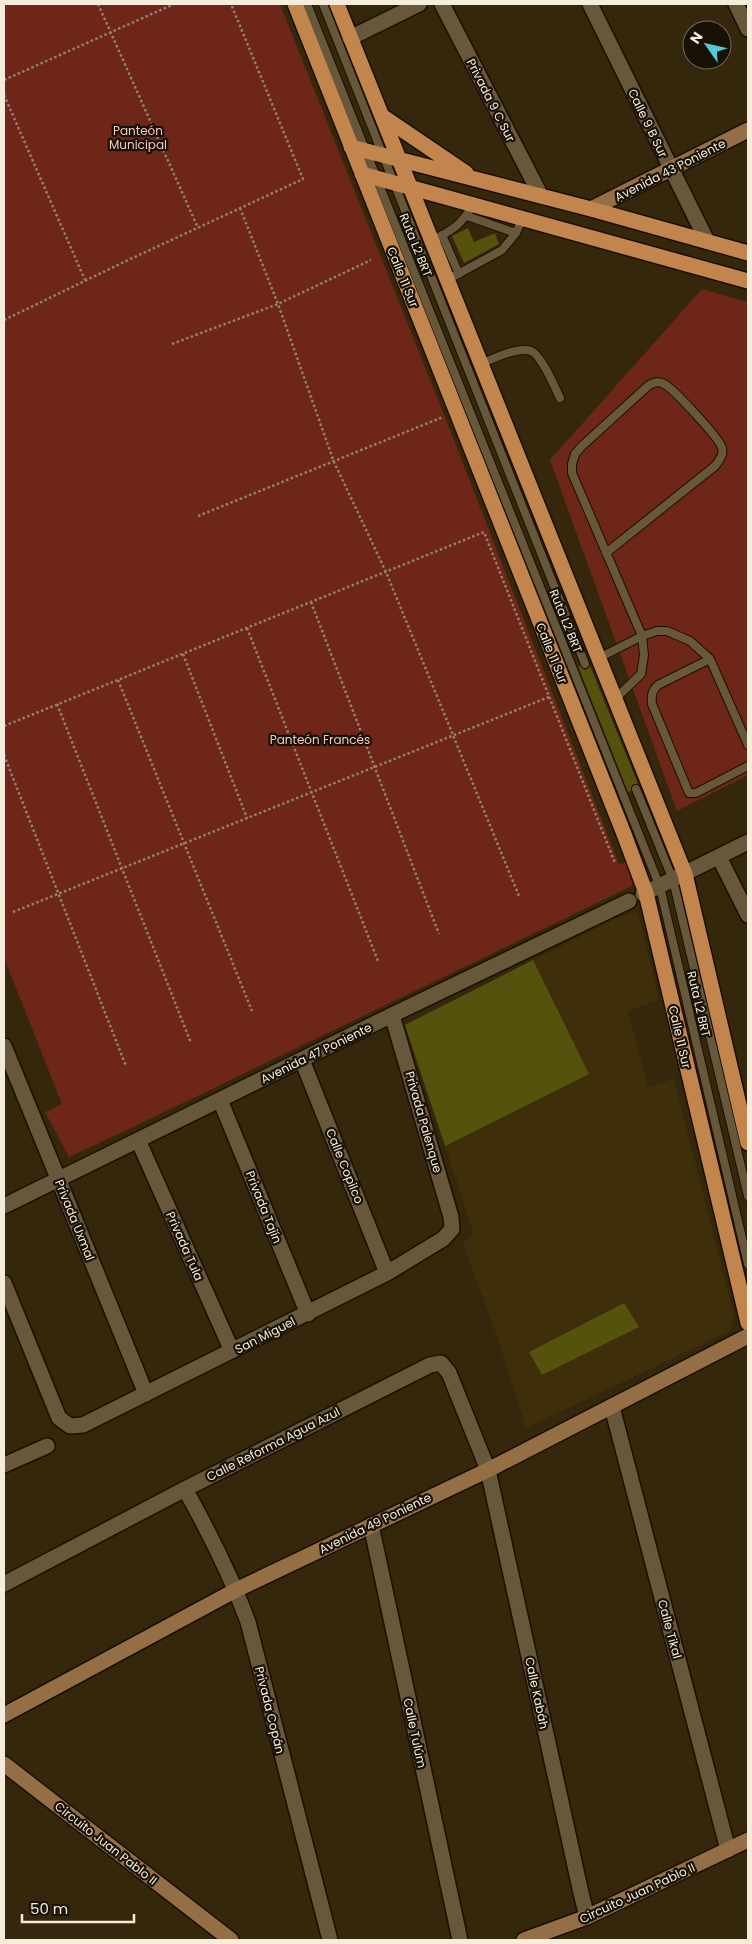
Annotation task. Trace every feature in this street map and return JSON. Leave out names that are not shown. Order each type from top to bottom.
[{"type":"main road","name":"Calle 11 Sur","points":[[295,4],[371,174],[613,806],[650,891],[748,1323]]},
{"type":"main road","points":[[337,4],[382,116],[397,171],[437,238],[453,277],[481,364],[592,661],[615,699],[679,877],[748,1143]]},
{"type":"main road","points":[[382,116],[478,180]]},
{"type":"main road","name":"Avenida 43 Poniente","points":[[591,209],[748,130]]},
{"type":"main road","points":[[362,152],[470,210],[522,217],[748,281]]},
{"type":"main road","points":[[371,174],[397,171],[478,180],[748,253]]},
{"type":"main road","name":"Avenida 49 Poniente","points":[[4,1715],[236,1590],[488,1470],[748,1336]]},
{"type":"main road","name":"Circuito Juan Pablo II","points":[[4,1764],[231,1940]]},
{"type":"main road","name":"Circuito Juan Pablo II","points":[[524,1940],[587,1917],[748,1840]]},
{"type":"street","points":[[350,38],[419,4]]},
{"type":"street","name":"Privada 9 C Sur","points":[[442,4],[541,196]]},
{"type":"street","name":"Calle 9 B Sur","points":[[590,4],[707,241]]},
{"type":"street","points":[[736,4],[748,28]]},
{"type":"street","points":[[650,891],[748,842]]},
{"type":"street","points":[[719,857],[748,915]]},
{"type":"street","name":"Avenida 47 Poniente","points":[[4,1206],[629,901]]},
{"type":"street","name":"Privada Palenque","points":[[392,1015],[448,1208],[452,1229]]},
{"type":"street","name":"Privada Uxmal","points":[[4,1046],[146,1394]]},
{"type":"street","name":"Calle Copilco","points":[[302,1060],[387,1273]]},
{"type":"street","name":"Privada Tajín","points":[[220,1100],[308,1314]]},
{"type":"street","name":"Privada Tula","points":[[138,1140],[232,1352]]},
{"type":"street","name":"San Miguel","points":[[4,1283],[59,1418],[70,1426],[83,1425],[387,1273],[443,1239],[452,1229]]},
{"type":"street","name":"Calle Reforma Agua Azul","points":[[4,1584],[185,1489],[430,1365],[441,1363],[449,1372],[488,1470]]},
{"type":"street","name":"Calle Tikal","points":[[612,1407],[728,1850]]},
{"type":"street","points":[[4,1465],[47,1446]]},
{"type":"street","name":"Calle Kabáh","points":[[488,1470],[587,1917]]},
{"type":"street","name":"Privada Copán","points":[[185,1489],[213,1539],[248,1622],[330,1940]]},
{"type":"street","name":"Calle Tulúm","points":[[371,1525],[460,1940]]},
{"type":"lane","points":[[307,4],[362,152]]},
{"type":"lane","name":"Ruta L2 BRT","points":[[323,4],[397,171],[592,661]]},
{"type":"lane","points":[[397,171],[748,258]]},
{"type":"lane","points":[[397,171],[748,276]]},
{"type":"lane","points":[[437,238],[457,226],[470,210],[516,234]]},
{"type":"lane","points":[[453,277],[502,250],[516,234],[522,217]]},
{"type":"lane","points":[[481,364],[507,354],[523,350],[531,351],[537,356],[560,398]]},
{"type":"lane","points":[[606,553],[715,466],[721,458],[722,448],[718,441],[683,401],[662,382],[650,385],[582,446],[572,464],[572,473],[606,553],[642,636],[644,655],[641,674],[615,699]]},
{"type":"lane","points":[[592,661],[642,636],[658,631],[677,634],[690,641],[710,660],[748,746]]},
{"type":"lane","points":[[710,660],[658,685],[653,690],[652,704],[689,793],[696,793],[748,766]]},
{"type":"lane","name":"Ruta L2 BRT","points":[[636,789],[679,877],[748,1196]]},
{"type":"lane","name":"Ruta L2 BRT","points":[[650,891],[748,1264]]},
{"type":"path","points":[[98,4],[198,228]]},
{"type":"path","points":[[4,80],[174,4]]},
{"type":"path","points":[[4,320],[85,280],[303,179],[231,4]]},
{"type":"path","points":[[4,95],[85,280]]},
{"type":"path","points":[[240,208],[278,304],[334,462],[386,572],[519,896]]},
{"type":"path","points":[[172,344],[278,304],[371,260]]},
{"type":"path","points":[[198,516],[445,417]]},
{"type":"path","points":[[4,726],[484,532],[615,863]]},
{"type":"path","points":[[311,602],[439,934]]},
{"type":"path","points":[[247,628],[378,961]]},
{"type":"path","points":[[183,654],[247,818]]},
{"type":"path","points":[[118,680],[252,1011]]},
{"type":"path","points":[[13,912],[549,697]]},
{"type":"path","points":[[57,704],[191,1042]]},
{"type":"path","points":[[4,755],[126,1066]]},
{"type":"shaded area","points":[[638,912],[659,1000],[628,1011],[648,1087],[674,1079],[734,1316],[730,1331],[526,1428],[498,1339],[463,1244],[474,1233],[405,1025],[616,918]]},
{"type":"green space","name":"Panteón Francés","points":[[4,4],[280,4],[445,417],[619,864],[629,862],[634,879],[632,886],[69,1157],[45,1112],[62,1104],[4,958]]},
{"type":"green space","points":[[702,289],[748,302],[748,775],[677,811],[550,460]]},
{"type":"building","points":[[468,228],[474,242],[495,233],[499,244],[464,263],[452,236]]},
{"type":"building","points":[[578,666],[585,670],[590,666],[638,784],[632,785],[631,791],[628,792]]},
{"type":"building","points":[[533,960],[589,1074],[445,1146],[405,1025]]},
{"type":"building","points":[[624,1303],[639,1327],[542,1375],[529,1352]]},
{"type":"park label","name":"Panteón Municipal","points":[[138,137]]}]
